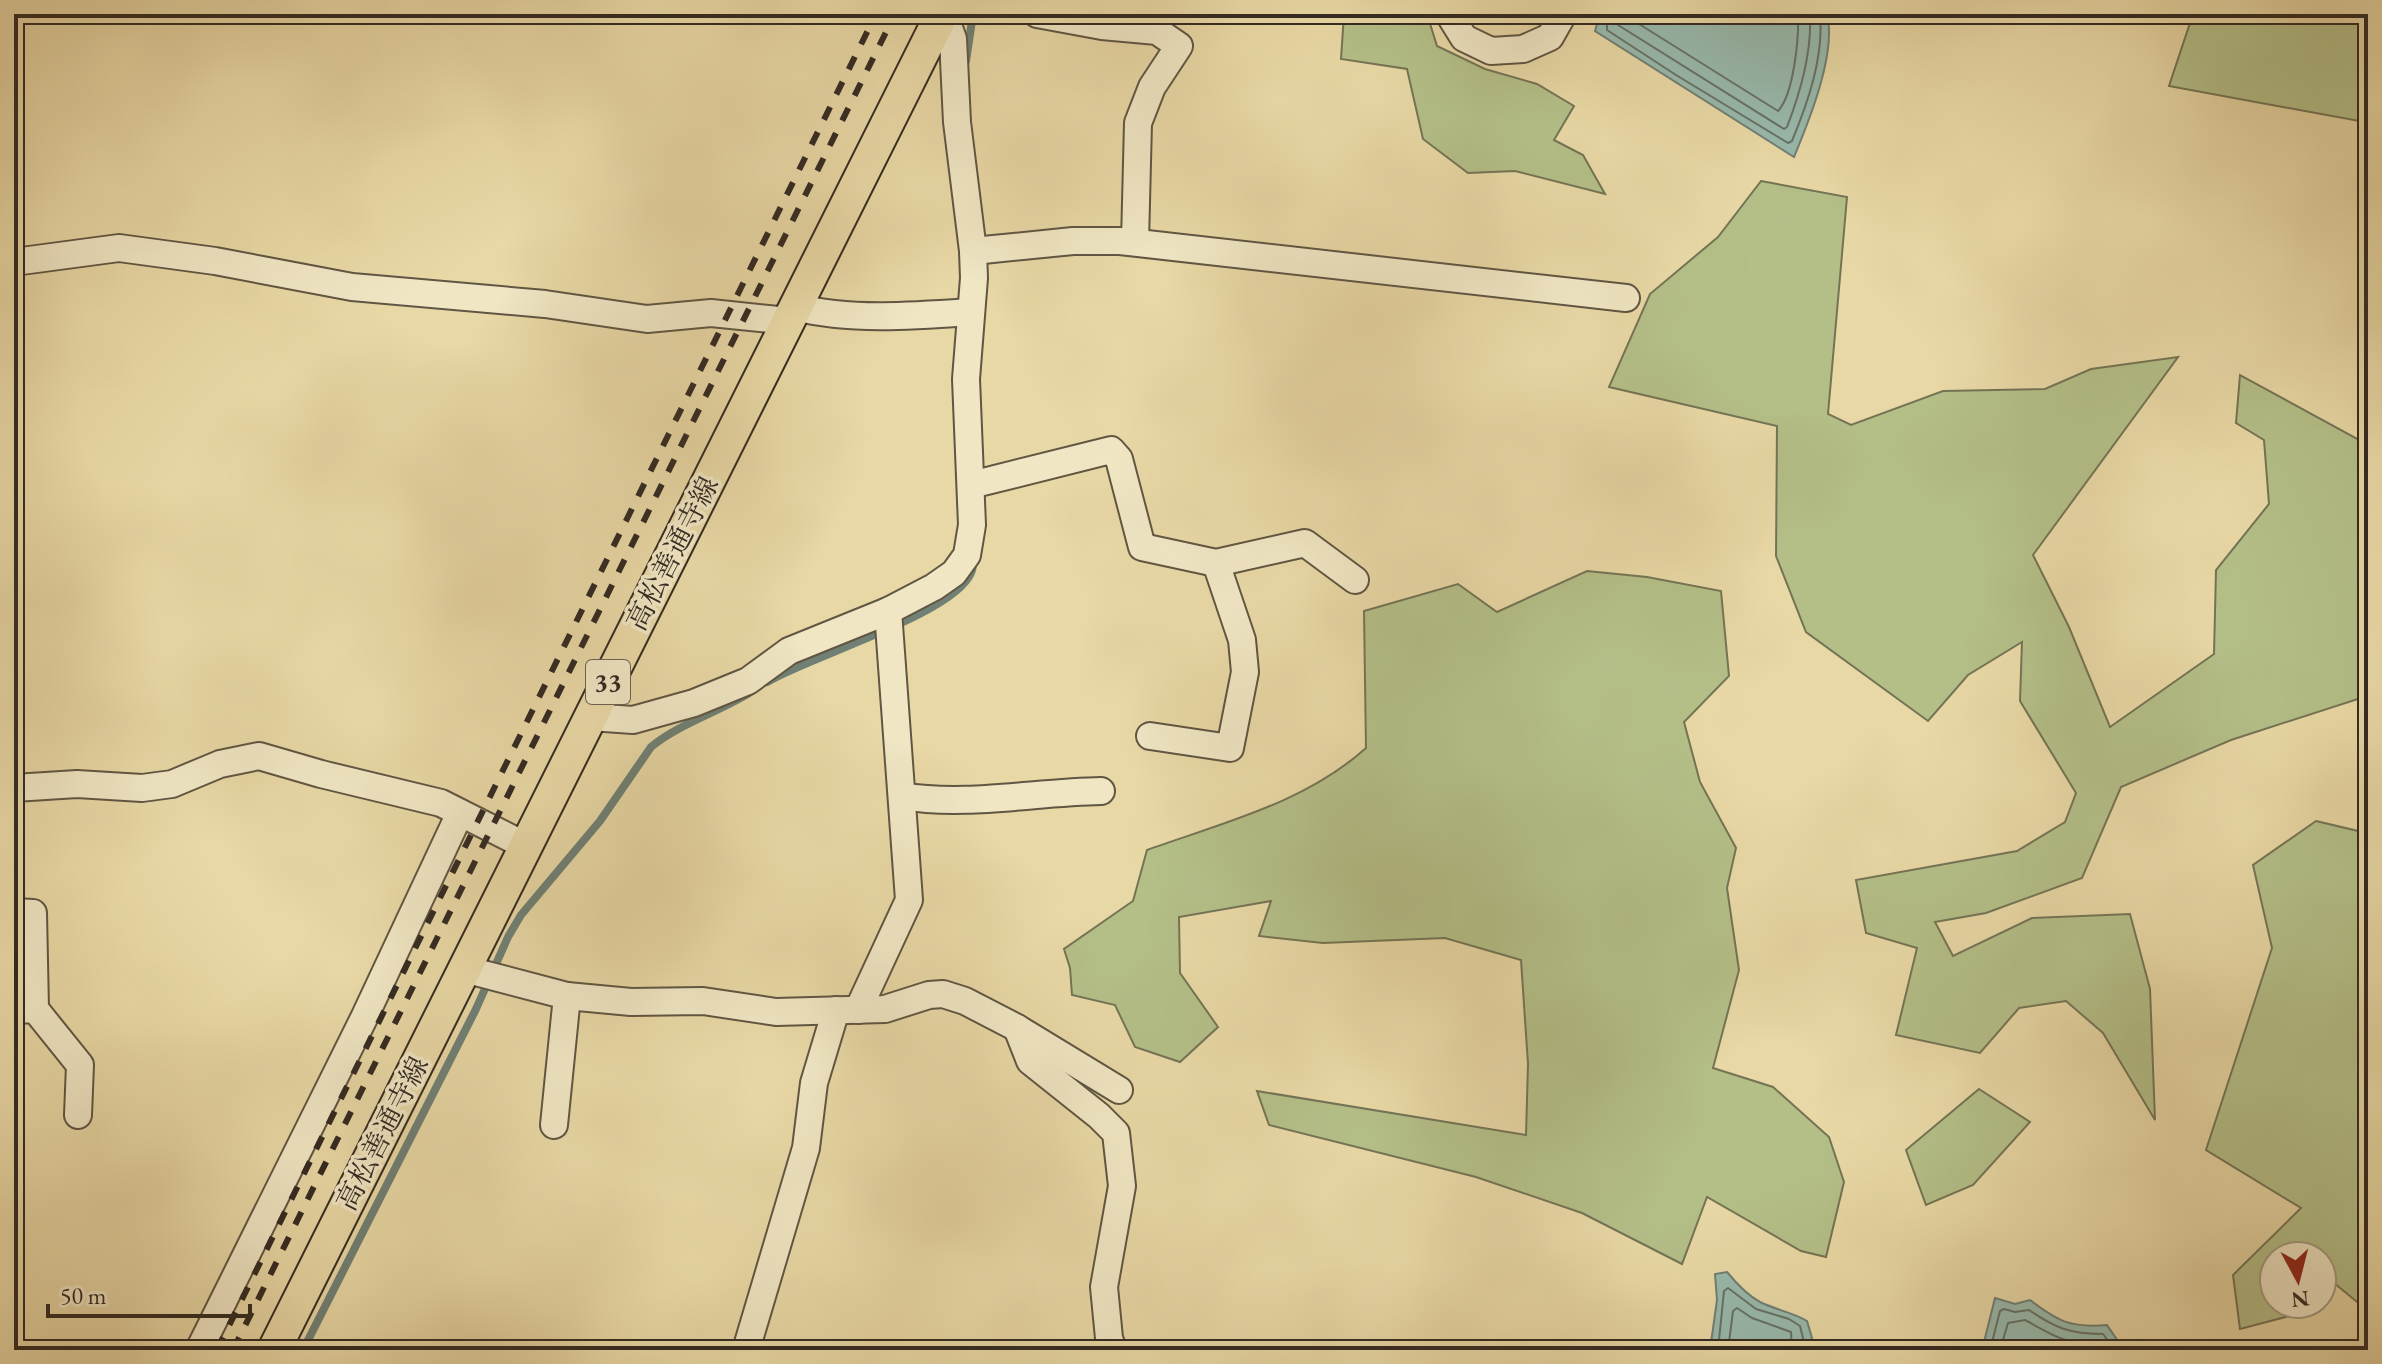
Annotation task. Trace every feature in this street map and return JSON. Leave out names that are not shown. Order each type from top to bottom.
[{"type":"main road","name":"高松善通寺線","points":[[274,1350],[524,845],[943,14]]},
{"type":"street","points":[[590,717],[633,720],[694,703],[748,681],[789,651],[888,611],[954,573],[967,555],[972,525],[966,379],[974,278],[973,251],[957,122],[953,39],[943,14]]},
{"type":"street","points":[[1037,14],[1102,26],[1157,31],[1179,46],[1152,87],[1138,123],[1135,242]]},
{"type":"street","points":[[1449,14],[1464,38],[1491,51],[1523,49],[1550,37],[1563,14]]},
{"type":"street","points":[[973,251],[1073,241],[1135,242],[1626,298]]},
{"type":"street","points":[[14,262],[119,248],[215,261],[352,287],[545,304],[647,319],[711,313],[971,312]]},
{"type":"street","points":[[971,485],[1111,450],[1119,459],[1142,547],[1216,563],[1305,543],[1355,580]]},
{"type":"street","points":[[1150,736],[1230,748],[1245,672],[1242,640],[1216,563]]},
{"type":"street","points":[[746,1350],[806,1148],[814,1083],[847,1010],[909,900],[888,611]]},
{"type":"street","points":[[14,788],[77,784],[142,788],[172,784],[220,764],[259,756],[441,803],[524,845]]},
{"type":"street","points":[[902,796],[935,802],[1101,791]]},
{"type":"street","points":[[199,1350],[364,1018],[460,813]]},
{"type":"street","points":[[14,912],[33,913],[24,1010],[80,1065],[78,1115]]},
{"type":"street","points":[[464,969],[567,996],[631,1002],[703,1001],[776,1012],[885,1009],[929,995],[943,994],[965,1001],[1017,1028],[1119,1090]]},
{"type":"street","points":[[554,1125],[567,996]]},
{"type":"street","points":[[1017,1028],[1030,1061],[1116,1133],[1122,1186],[1104,1287],[1113,1350]]},
{"type":"green space","points":[[1344,14],[1427,14],[1437,46],[1485,69],[1537,84],[1574,106],[1554,140],[1583,155],[1605,194],[1515,171],[1468,173],[1423,139],[1407,69],[1341,59]]},
{"type":"green space","points":[[2193,14],[2368,14],[2368,115],[2359,121],[2169,86]]},
{"type":"green space","points":[[1761,181],[1847,197],[1828,414],[1851,425],[1943,391],[2045,389],[2091,369],[2178,357],[2033,555],[2069,627],[2110,727],[2214,654],[2216,570],[2269,504],[2264,440],[2236,423],[2240,375],[2359,440],[2368,427],[2368,707],[2364,697],[2231,740],[2121,787],[2082,878],[1986,913],[1935,922],[1953,956],[2032,918],[2130,914],[2150,989],[2155,1120],[2103,1033],[2066,1001],[2019,1008],[1980,1053],[1896,1035],[1917,948],[1866,933],[1856,880],[2017,851],[2065,822],[2076,793],[2020,701],[2022,642],[1968,675],[1928,721],[1806,632],[1776,556],[1777,426],[1609,387],[1650,294],[1718,237]]},
{"type":"green space","points":[[1587,571],[1647,577],[1721,591],[1729,676],[1684,722],[1700,782],[1736,848],[1727,888],[1739,970],[1713,1068],[1773,1087],[1829,1137],[1844,1182],[1826,1257],[1801,1251],[1707,1197],[1682,1264],[1582,1213],[1476,1177],[1269,1125],[1257,1091],[1526,1135],[1528,1064],[1521,960],[1445,938],[1323,943],[1259,936],[1271,901],[1179,917],[1180,973],[1218,1027],[1180,1062],[1135,1047],[1115,1005],[1072,995],[1070,968],[1064,949],[1133,901],[1147,850],[1262,810],[1290,797],[1342,767],[1366,748],[1364,611],[1458,584],[1497,612]]},
{"type":"green space","points":[[2316,821],[2358,831],[2368,845],[2368,1311],[2338,1286],[2338,1240],[2269,1240],[2301,1208],[2206,1150],[2272,948],[2253,865]]},
{"type":"green space","points":[[1979,1089],[2030,1122],[1973,1185],[1926,1205],[1906,1150]]},
{"type":"green space","points":[[2258,1250],[2258,1320],[2274,1320],[2240,1329],[2233,1275]]},
{"type":"water","points":[[1600,14],[1827,14],[1829,30],[1825,66],[1814,106],[1794,157],[1595,31]]},
{"type":"water","points":[[1727,1272],[1755,1299],[1807,1321],[1812,1338],[1809,1350],[1710,1350],[1717,1300],[1715,1274]]},
{"type":"water","points":[[1995,1298],[2015,1304],[2030,1300],[2049,1314],[2074,1324],[2107,1325],[2124,1350],[1982,1350]]},
{"type":"waterway","points":[[966,61],[973,14]]},
{"type":"waterway","points":[[767,682],[938,604],[959,588],[971,573],[973,561]]},
{"type":"waterway","points":[[303,1350],[521,915],[600,821],[651,747],[673,732],[749,693]]},
{"type":"railway","points":[[217,1350],[876,14]]},
{"type":"railway","points":[[233,1350],[895,14]]}]
